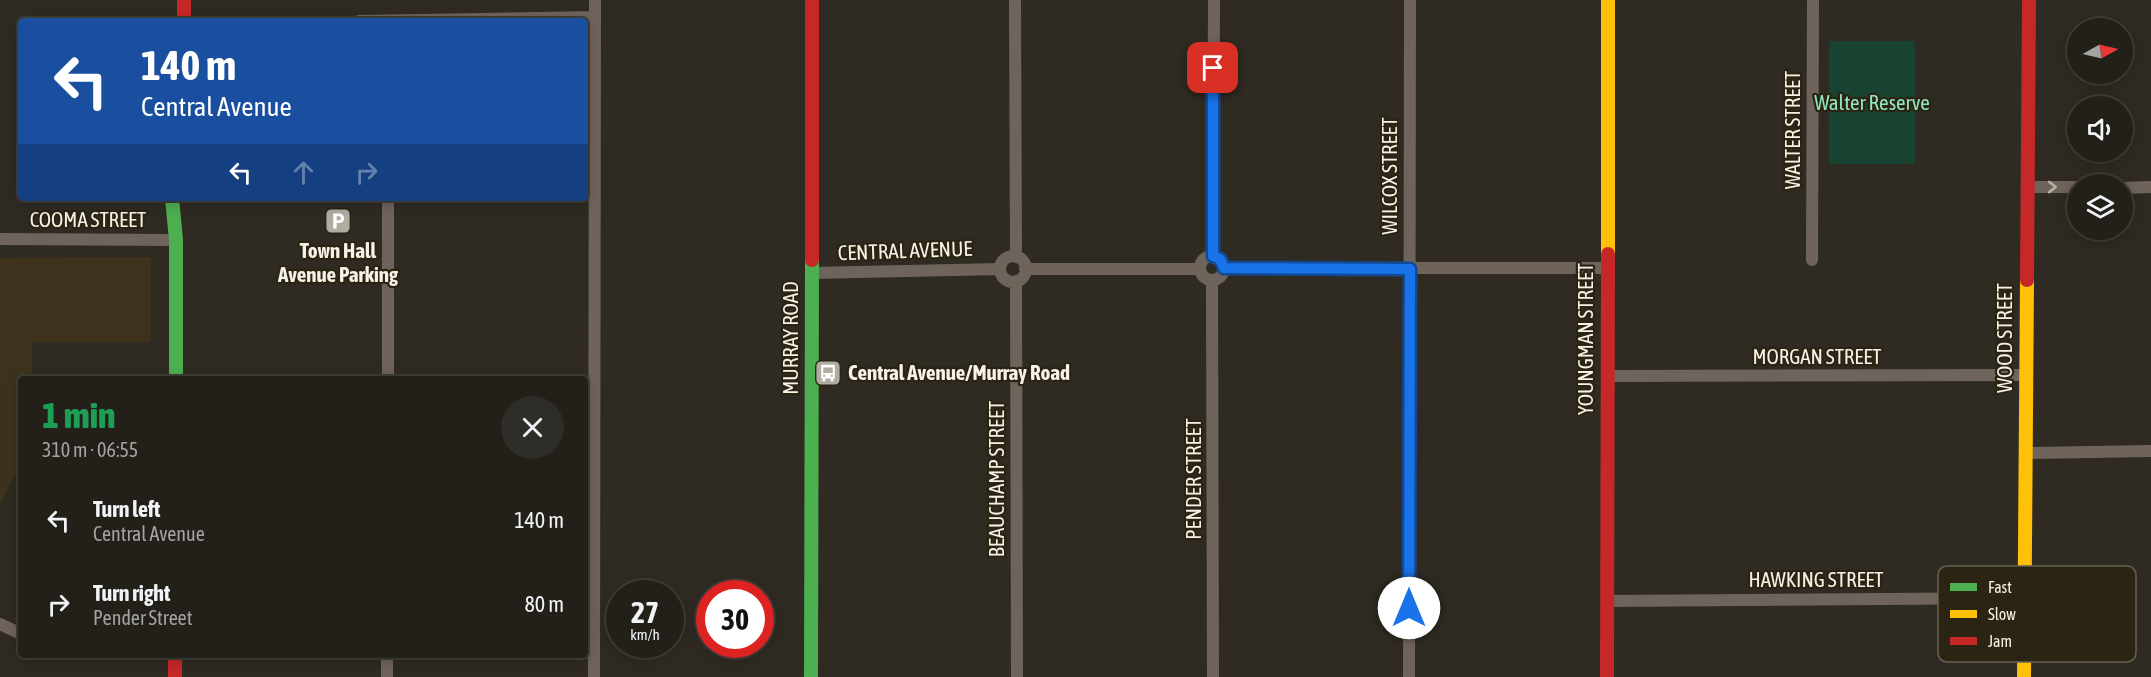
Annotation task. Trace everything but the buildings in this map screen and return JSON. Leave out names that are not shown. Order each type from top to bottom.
[{"type":"street","points":[[172,0],[172,18]]},
{"type":"street","points":[[184,0],[184,18]]},
{"type":"street","points":[[594,677],[595,0]]},
{"type":"street","name":"MURRAY ROAD","points":[[811,677],[812,0]]},
{"type":"street","points":[[1016,0],[1016,257]]},
{"type":"street","points":[[1213,256],[1214,0]]},
{"type":"street","name":"WILCOX STREET","points":[[1409,677],[1410,0]]},
{"type":"street","name":"YOUNGMAN STREET","points":[[1607,677],[1608,0]]},
{"type":"street","name":"WALTER STREET","points":[[1812,260],[1813,0]]},
{"type":"street","name":"WOOD STREET","points":[[2025,566],[2029,0]]},
{"type":"street","points":[[544,18],[595,17]]},
{"type":"street","points":[[2027,187],[2067,188]]},
{"type":"street","points":[[2133,188],[2151,187]]},
{"type":"street","points":[[172,201],[176,240],[176,376]]},
{"type":"street","points":[[176,240],[182,214],[182,201]]},
{"type":"street","points":[[388,201],[388,376]]},
{"type":"street","name":"COOMA STREET","points":[[0,239],[176,240]]},
{"type":"street","points":[[1199,269],[1205,258],[1213,256],[1220,259],[1224,268]]},
{"type":"street","points":[[1016,257],[1023,262],[1025,269],[1022,277],[1016,282],[1003,278],[1000,269],[1006,258],[1016,257]]},
{"type":"street","points":[[1224,268],[1606,268]]},
{"type":"street","points":[[1199,269],[1202,276],[1212,281],[1219,278],[1224,268]]},
{"type":"street","name":"CENTRAL AVENUE","points":[[812,273],[1000,269]]},
{"type":"street","points":[[1025,269],[1199,269]]},
{"type":"street","name":"PENDER STREET","points":[[1212,281],[1213,677]]},
{"type":"street","name":"BEAUCHAMP STREET","points":[[1016,282],[1017,677]]},
{"type":"street","name":"MORGAN STREET","points":[[1608,376],[2026,375]]},
{"type":"street","points":[[2025,453],[2151,451]]},
{"type":"street","name":"HAWKING STREET","points":[[1607,601],[1938,599]]},
{"type":"street","points":[[0,624],[18,633]]},
{"type":"street","points":[[175,658],[175,677]]},
{"type":"street","points":[[387,658],[387,677]]},
{"type":"street","name":"WOOD STREET","points":[[2024,662],[2024,677]]},
{"type":"shaded area","points":[[151,257],[151,342],[32,342],[32,374],[44,374],[44,376],[18,376],[18,469],[0,504],[0,258]]},
{"type":"green space","name":"Walter Reserve","points":[[1829,41],[1915,41],[1915,164],[1829,164]]},
{"type":"traffic: fast","points":[[172,201],[176,240],[176,376]]},
{"type":"traffic: fast","points":[[811,677],[812,260]]},
{"type":"traffic: slow","points":[[1608,0],[1608,254]]},
{"type":"traffic: slow","points":[[2025,566],[2027,280]]},
{"type":"traffic: slow","points":[[2024,662],[2024,677]]},
{"type":"traffic: jam","points":[[184,0],[184,18]]},
{"type":"traffic: jam","points":[[812,0],[812,260]]},
{"type":"traffic: jam","points":[[2027,280],[2029,0]]},
{"type":"traffic: jam","points":[[1607,677],[1608,254]]},
{"type":"traffic: jam","points":[[175,658],[175,677]]},
{"type":"place","name":"Town Hall Avenue Parking","points":[[338,221]]},
{"type":"place","name":"Central Avenue/Murray Road","points":[[828,373]]},
{"type":"route","points":[[1213,68],[1213,256],[1220,259],[1224,268],[1410,269],[1409,608]]}]
